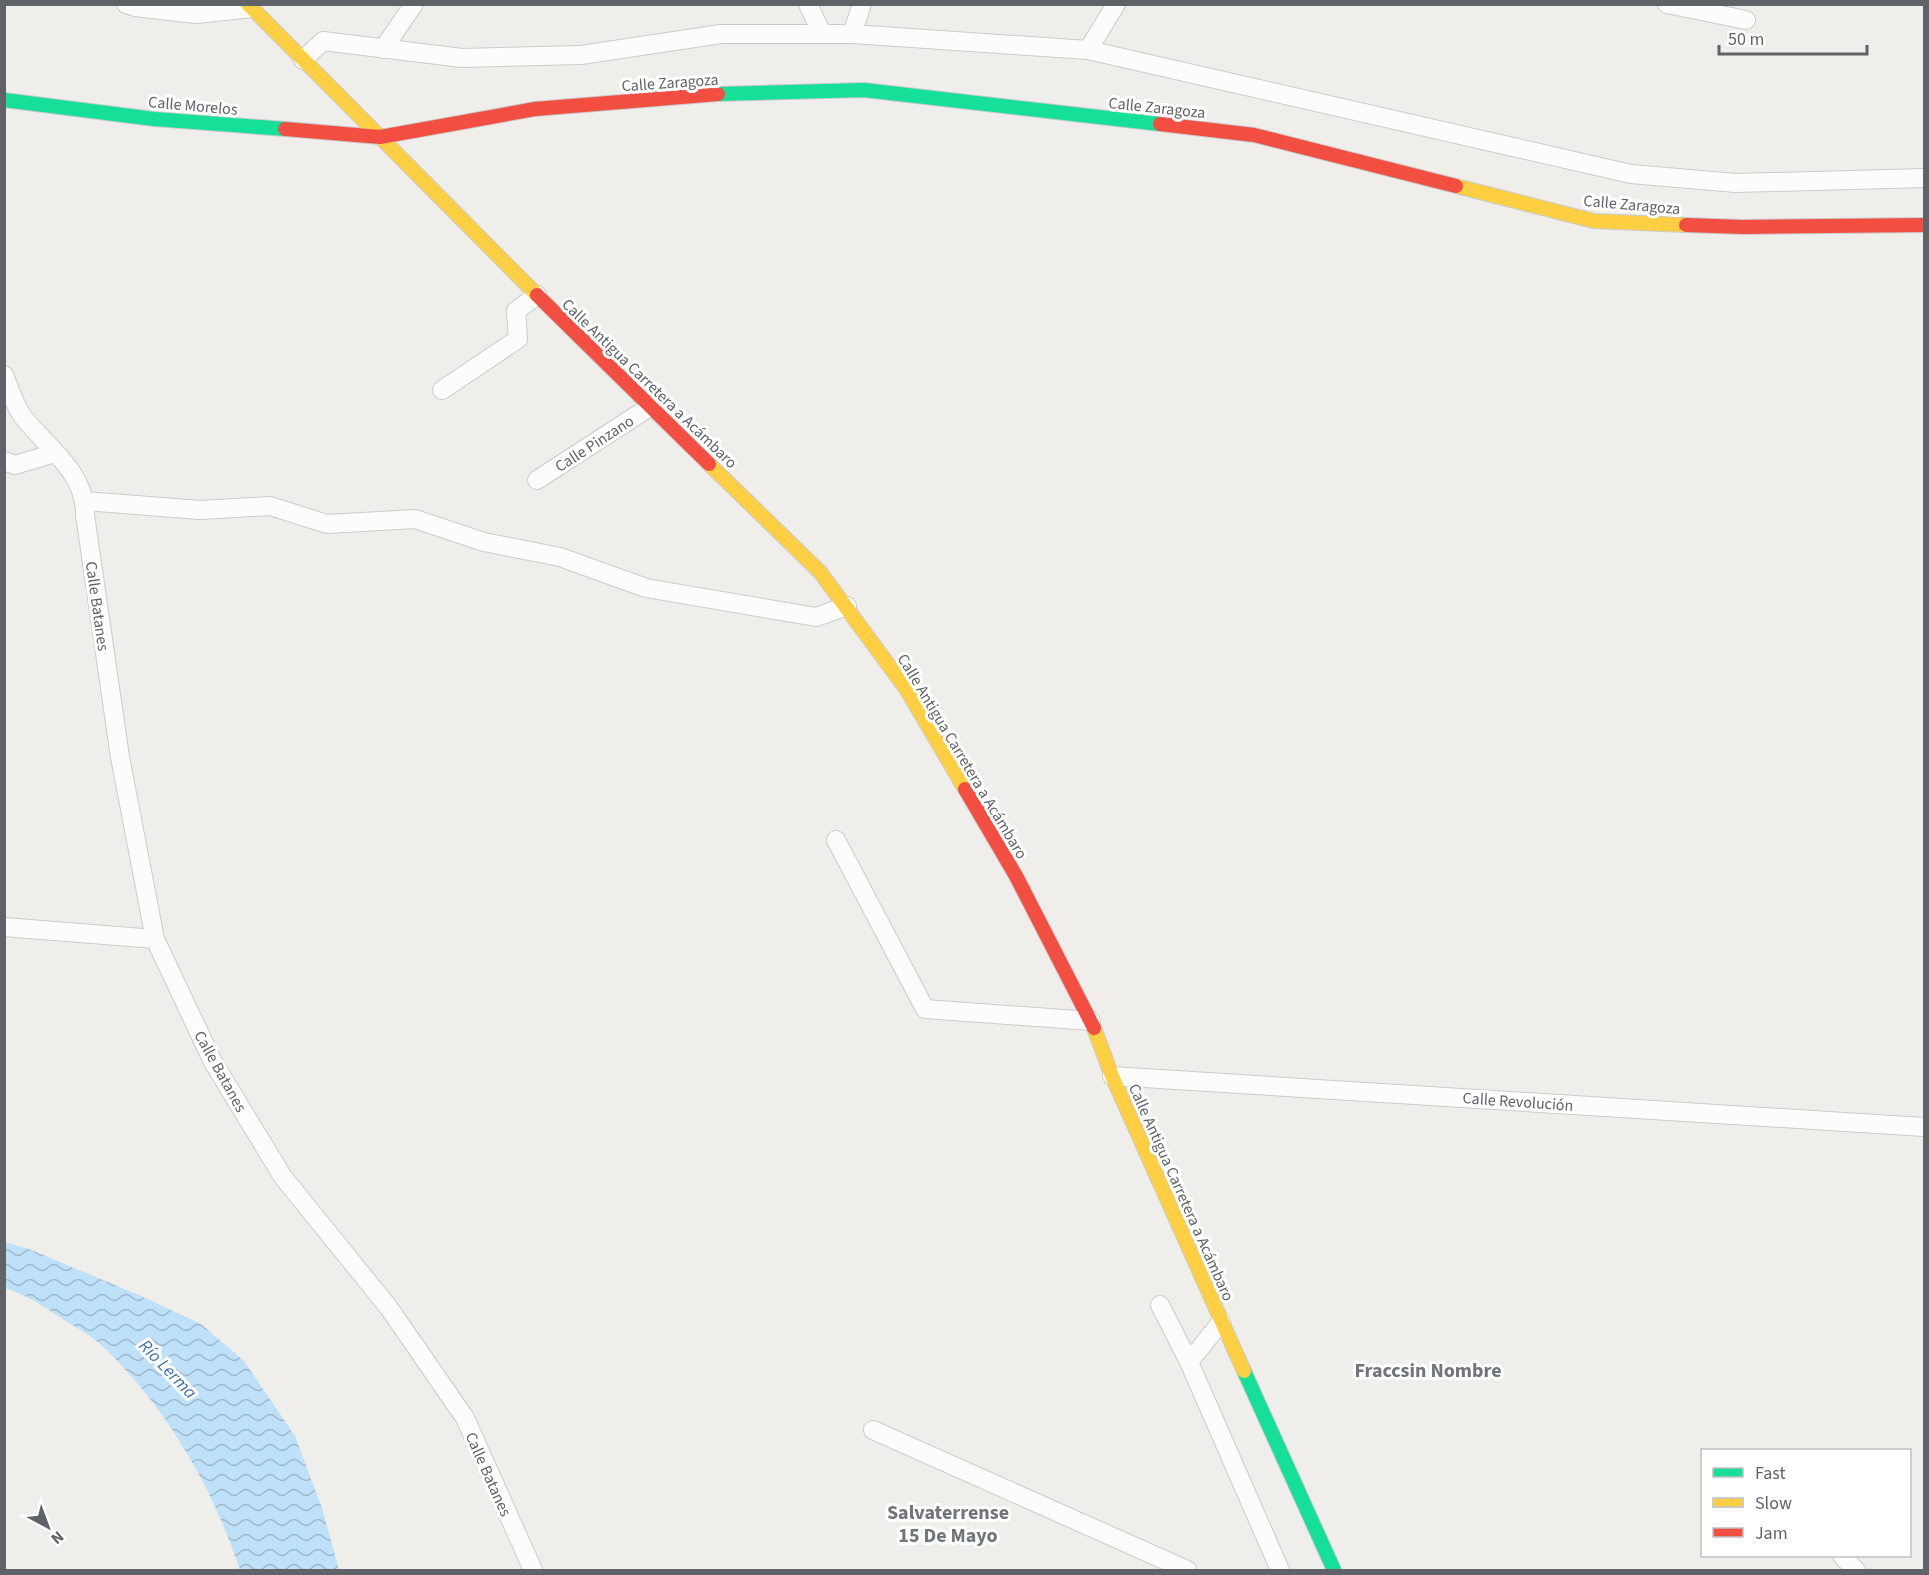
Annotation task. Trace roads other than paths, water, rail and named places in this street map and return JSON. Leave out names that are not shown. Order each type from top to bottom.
[{"type":"main road","name":"Calle Antigua Carretera a Acámbaro","points":[[250,6],[537,295],[820,572],[908,690],[1016,876],[1091,1021],[1112,1076],[1334,1570]]},
{"type":"main road","name":"Calle Zaragoza","points":[[380,137],[535,109],[697,96],[864,90],[1254,135],[1594,221],[1743,227],[1924,225]]},
{"type":"main road","name":"Calle Morelos","points":[[4,99],[154,119],[380,137]]},
{"type":"street","points":[[126,4],[135,7],[191,9],[250,6]]},
{"type":"street","points":[[382,49],[414,4]]},
{"type":"street","points":[[808,4],[822,34]]},
{"type":"street","points":[[852,34],[862,4]]},
{"type":"street","points":[[1088,50],[1116,4]]},
{"type":"street","points":[[1667,4],[1746,20]]},
{"type":"street","points":[[303,60],[323,41],[462,58],[581,55],[721,34],[852,34],[1088,50],[1631,174],[1736,183],[1924,178]]},
{"type":"street","points":[[441,390],[518,339],[516,311],[537,295]]},
{"type":"street","points":[[4,375],[22,416],[76,478],[85,501],[200,510],[270,506],[327,524],[415,519],[484,542],[560,556],[646,588],[816,617],[847,606]]},
{"type":"street","name":"Calle Pinzano","points":[[537,480],[651,406]]},
{"type":"street","points":[[4,461],[15,465],[55,453]]},
{"type":"street","name":"Calle Batanes","points":[[85,501],[85,515],[120,756],[155,939],[213,1062],[283,1177],[389,1308],[465,1418],[532,1570]]},
{"type":"street","points":[[836,840],[925,1009],[1091,1021]]},
{"type":"street","points":[[4,927],[155,939]]},
{"type":"street","name":"Calle Revolución","points":[[1112,1076],[1924,1127]]},
{"type":"street","points":[[1160,1305],[1189,1362],[1280,1570]]},
{"type":"street","points":[[1189,1362],[1221,1322]]},
{"type":"street","points":[[873,1430],[1187,1570]]},
{"type":"street","points":[[1843,1557],[1856,1570]]},
{"type":"water","name":"Río Lerma","points":[[4,1242],[29,1249],[201,1324],[244,1361],[295,1436],[322,1508],[339,1570],[240,1570],[229,1539],[200,1477],[165,1419],[145,1392],[95,1339],[34,1301],[5,1288]]},
{"type":"district","name":"Fraccsin Nombre","points":[[1428,1370]]},
{"type":"district","name":"Salvaterrense 15 De Mayo","points":[[948,1524]]}]
